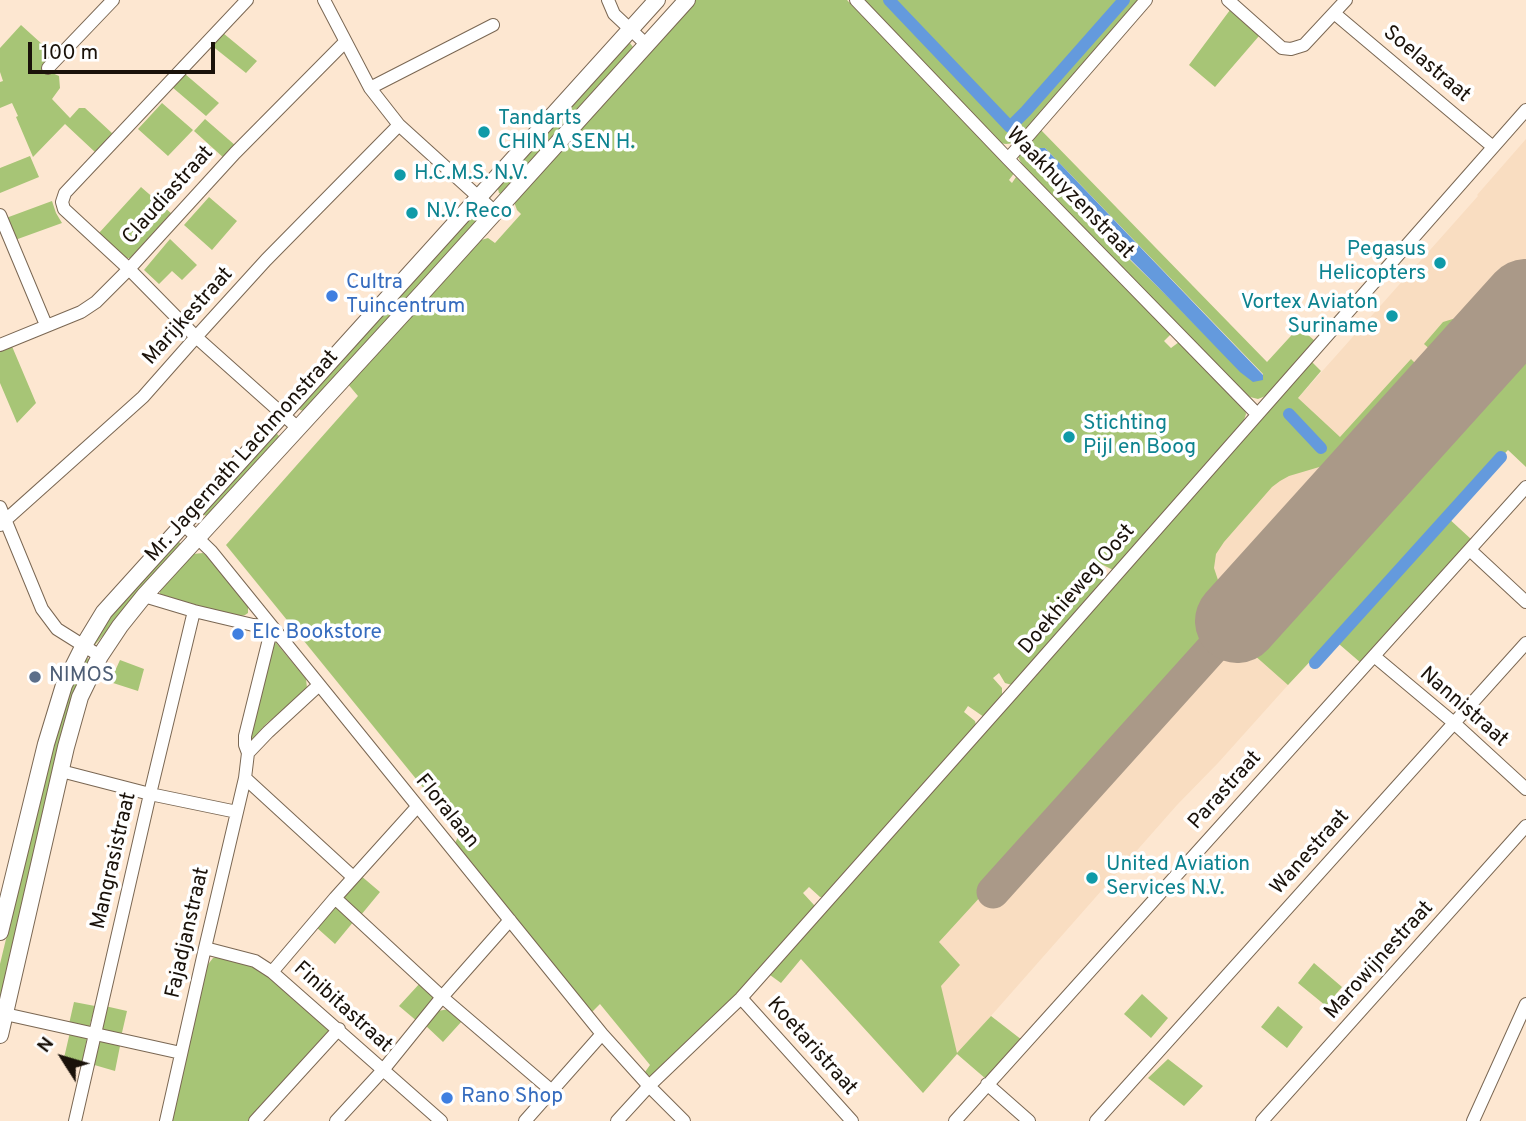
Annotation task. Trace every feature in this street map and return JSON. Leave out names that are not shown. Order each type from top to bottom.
[{"type":"main road","name":"Mr. Jagernath Lachmonstraat","points":[[0,932],[55,712],[64,685],[104,612],[657,0]]},
{"type":"main road","name":"Mr. Jagernath Lachmonstraat","points":[[0,1035],[80,697],[100,656],[144,596],[687,0]]},
{"type":"street","points":[[48,68],[113,0]]},
{"type":"street","points":[[247,0],[65,193],[62,202],[64,209],[129,269],[196,337],[298,428]]},
{"type":"street","points":[[324,0],[370,88],[398,125],[495,212]]},
{"type":"street","points":[[608,0],[614,14],[647,45]]},
{"type":"street","name":"Waakhuyzenstraat","points":[[856,0],[1257,414]]},
{"type":"street","points":[[1008,159],[1146,0]]},
{"type":"street","points":[[1228,0],[1282,48],[1290,49],[1304,45],[1346,0]]},
{"type":"street","name":"Soelastraat","points":[[1334,13],[1493,147]]},
{"type":"street","points":[[370,88],[493,25]]},
{"type":"street","name":"Claudiastraat","points":[[0,345],[80,312],[96,302],[235,153],[345,42]]},
{"type":"street","name":"Doekhieweg Oost","points":[[617,1121],[649,1086],[741,998],[1526,110]]},
{"type":"street","name":"Marijkestraat","points":[[3,522],[144,397],[267,260],[398,125]]},
{"type":"street","points":[[0,215],[46,325]]},
{"type":"street","name":"Parastraat","points":[[955,1121],[1526,487]]},
{"type":"street","points":[[0,507],[3,522],[42,609],[57,629],[100,656]]},
{"type":"street","name":"Floralaan","points":[[183,524],[211,551],[602,1034],[684,1121]]},
{"type":"street","points":[[1469,550],[1526,602]]},
{"type":"street","points":[[144,596],[194,611],[272,627]]},
{"type":"street","name":"Mangrasistraat","points":[[75,1121],[194,611]]},
{"type":"street","name":"Fajadjanstraat","points":[[166,1121],[246,778],[248,753],[245,736],[272,627]]},
{"type":"street","name":"Wanestraat","points":[[1096,1121],[1526,643]]},
{"type":"street","name":"Nannistraat","points":[[1374,656],[1454,723],[1526,789]]},
{"type":"street","points":[[248,753],[319,685]]},
{"type":"street","points":[[61,771],[150,794],[237,812]]},
{"type":"street","points":[[246,778],[354,877]]},
{"type":"street","points":[[272,972],[417,807]]},
{"type":"street","name":"Marowijnestraat","points":[[1262,1121],[1526,826]]},
{"type":"street","points":[[335,898],[442,997],[552,1091]]},
{"type":"street","points":[[337,1121],[510,920]]},
{"type":"street","name":"Finibitastraat","points":[[205,948],[255,961],[272,972],[339,1029],[433,1119]]},
{"type":"street","name":"Koetaristraat","points":[[741,998],[852,1121]]},
{"type":"street","points":[[1473,1121],[1526,1004]]},
{"type":"street","points":[[5,1014],[181,1053]]},
{"type":"street","points":[[255,1121],[339,1029]]},
{"type":"street","points":[[525,1121],[602,1034]]},
{"type":"street","points":[[988,1084],[1029,1121]]},
{"type":"shaded area","points":[[1526,139],[1526,430],[1177,805],[923,1093],[798,956],[1334,358]]},
{"type":"green space","points":[[695,0],[847,0],[1015,172],[1009,180],[1012,183],[1016,177],[1022,183],[1025,181],[1173,332],[1164,341],[1171,348],[1179,342],[1245,409],[1246,414],[1243,423],[1113,570],[1097,562],[1094,565],[1105,580],[1012,685],[1005,683],[999,673],[993,678],[1002,688],[1002,697],[984,717],[968,706],[964,712],[976,725],[824,897],[820,897],[809,887],[803,893],[814,905],[814,909],[673,1067],[653,1079],[645,1072],[650,1065],[600,1004],[592,1012],[455,843],[460,833],[226,545],[358,396],[347,383],[478,241],[488,238],[495,243],[521,214],[514,202],[573,137],[584,143],[589,137],[576,131]]},
{"type":"green space","points":[[863,0],[1138,0],[1016,143],[1006,144],[999,143]]},
{"type":"green space","points":[[1230,10],[1259,36],[1215,87],[1189,65]]},
{"type":"green space","points":[[21,25],[53,54],[41,68],[59,76],[60,88],[52,99],[70,118],[79,108],[85,108],[113,134],[96,153],[65,124],[33,157],[12,103],[0,108],[0,82],[3,81],[0,72],[0,48]]},
{"type":"green space","points":[[223,33],[257,61],[246,73],[211,45]]},
{"type":"green space","points":[[630,43],[633,47],[631,50],[501,194],[499,193],[500,184],[625,45]]},
{"type":"green space","points":[[185,74],[219,103],[206,116],[172,87]]},
{"type":"green space","points":[[162,103],[193,130],[168,156],[138,129]]},
{"type":"green space","points":[[205,119],[236,146],[225,159],[194,131]]},
{"type":"green space","points":[[1041,130],[1267,362],[1299,327],[1315,341],[1268,395],[1258,399],[1250,397],[1023,166],[1018,157]],"holes":[[[1045,148],[1263,374],[1263,380],[1213,343],[1032,158],[1033,154]]]},
{"type":"green space","points":[[30,156],[39,177],[0,193],[0,168]]},
{"type":"green space","points":[[141,187],[172,214],[133,258],[125,258],[99,233]]},
{"type":"green space","points":[[209,197],[237,221],[212,250],[184,225]]},
{"type":"green space","points":[[52,201],[62,223],[15,240],[6,218]]},
{"type":"green space","points":[[478,211],[482,217],[305,411],[300,410],[299,408]]},
{"type":"green space","points":[[170,239],[197,265],[182,280],[172,271],[159,284],[144,270]]},
{"type":"green space","points":[[1472,313],[1484,319],[1444,362],[1424,344],[1443,322]]},
{"type":"green space","points":[[11,344],[36,403],[17,423],[0,383],[0,349]]},
{"type":"green space","points":[[1526,352],[1526,467],[1508,450],[1446,516],[1472,540],[1361,663],[1332,638],[1288,685],[1253,654]]},
{"type":"green space","points":[[1411,359],[1430,378],[1367,447],[1353,457],[1280,481],[1224,542],[1216,554],[1214,568],[1221,589],[1230,601],[1218,621],[1029,828],[1036,836],[939,942],[960,965],[941,986],[957,1053],[991,1016],[1022,1040],[986,1079],[957,1054],[923,1093],[801,959],[781,983],[770,975],[1311,361],[1321,371],[1298,398],[1340,437]]},
{"type":"green space","points":[[274,434],[280,437],[209,517],[204,515],[203,513]]},
{"type":"green space","points":[[177,541],[182,544],[94,646],[93,643],[115,610]]},
{"type":"green space","points":[[203,553],[248,606],[248,613],[241,616],[160,597],[160,589],[193,554]]},
{"type":"green space","points":[[273,639],[306,679],[307,688],[251,741],[249,734]]},
{"type":"green space","points":[[86,658],[91,659],[0,1010],[0,964],[56,731],[67,695]]},
{"type":"green space","points":[[120,660],[144,669],[138,691],[110,682]]},
{"type":"green space","points":[[360,875],[380,892],[361,915],[344,901],[342,896]]},
{"type":"green space","points":[[339,907],[354,921],[335,944],[316,927],[332,908]]},
{"type":"green space","points":[[217,957],[256,967],[264,972],[331,1029],[250,1121],[172,1121],[206,967]]},
{"type":"green space","points":[[1314,963],[1342,987],[1326,1006],[1298,983]]},
{"type":"green space","points":[[421,982],[435,997],[418,1022],[399,1006]]},
{"type":"green space","points":[[1142,994],[1168,1018],[1151,1038],[1124,1014]]},
{"type":"green space","points":[[74,1002],[95,1006],[89,1028],[69,1024]]},
{"type":"green space","points":[[105,1006],[127,1011],[121,1037],[102,1032]]},
{"type":"green space","points":[[1278,1006],[1303,1027],[1287,1048],[1261,1027]]},
{"type":"green space","points":[[449,1009],[462,1021],[443,1042],[425,1025],[438,1011]]},
{"type":"green space","points":[[70,1032],[87,1038],[82,1063],[64,1058]]},
{"type":"green space","points":[[99,1041],[120,1046],[115,1071],[91,1064]]},
{"type":"green space","points":[[1168,1059],[1203,1086],[1184,1106],[1148,1078]]},
{"type":"water","points":[[1040,148],[1045,148],[1263,375],[1263,380],[1253,382],[1240,372],[1087,216],[1032,158]]},
{"type":"waterway","points":[[889,0],[1010,127],[1124,0]]},
{"type":"waterway","points":[[1289,414],[1321,448]]},
{"type":"waterway","points":[[1315,663],[1501,457]]},
{"type":"taxiway","points":[[993,892],[1237,621]]},
{"type":"runway","points":[[1237,621],[1526,301]]},
{"type":"place","name":"Tandarts CHIN A SEN H.","points":[[484,132]]},
{"type":"place","name":"H.C.M.S. N.V.","points":[[400,175]]},
{"type":"place","name":"N.V. Reco","points":[[412,213]]},
{"type":"place","name":"Pegasus Helicopters","points":[[1440,263]]},
{"type":"place","name":"Cultra Tuincentrum","points":[[332,296]]},
{"type":"place","name":"Vortex Aviaton Suriname","points":[[1392,316]]},
{"type":"place","name":"Stichting Pijl en Boog","points":[[1069,437]]},
{"type":"place","name":"Elc Bookstore","points":[[238,634]]},
{"type":"place","name":"NIMOS","points":[[35,677]]},
{"type":"place","name":"United Aviation Services N.V.","points":[[1092,878]]},
{"type":"place","name":"Rano Shop","points":[[447,1098]]}]
